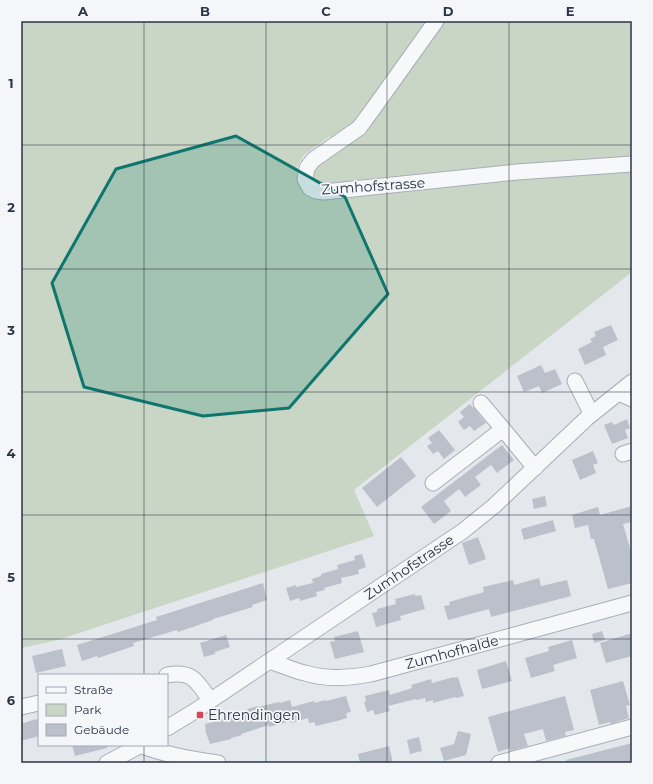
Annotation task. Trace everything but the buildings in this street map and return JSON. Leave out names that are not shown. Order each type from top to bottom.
[{"type":"street","name":"Zumhofstrasse","points":[[436,21],[359,128],[313,160],[307,168],[305,178],[310,188],[316,191],[330,191],[517,172],[632,164]]},
{"type":"street","points":[[575,381],[593,413]]},
{"type":"street","name":"Zumhofstrasse","points":[[168,727],[272,660],[463,531],[494,506],[593,413],[625,396],[632,382]]},
{"type":"street","points":[[481,403],[535,468]]},
{"type":"street","points":[[433,483],[503,429]]},
{"type":"street","name":"Zumhofhalde","points":[[272,660],[275,663],[312,675],[342,678],[356,677],[632,603]]},
{"type":"street","points":[[168,675],[183,674],[192,677],[201,686],[210,700]]},
{"type":"street","points":[[21,708],[38,704]]},
{"type":"street","points":[[499,763],[632,727]]},
{"type":"street","points":[[107,763],[138,746]]},
{"type":"street","points":[[142,746],[170,755],[218,763]]},
{"type":"highlighted area","points":[[236,136],[345,197],[388,294],[289,408],[203,416],[84,387],[52,283],[116,169]]},
{"type":"green space","points":[[21,21],[434,21],[367,112],[334,142],[330,136],[304,155],[297,167],[297,179],[306,196],[632,167],[632,272],[354,490],[374,536],[58,640],[21,648]]},
{"type":"green space","points":[[442,21],[632,21],[632,160],[314,187],[311,171],[360,132]]},
{"type":"place","name":"Ehrendingen","points":[[200,715]]}]
